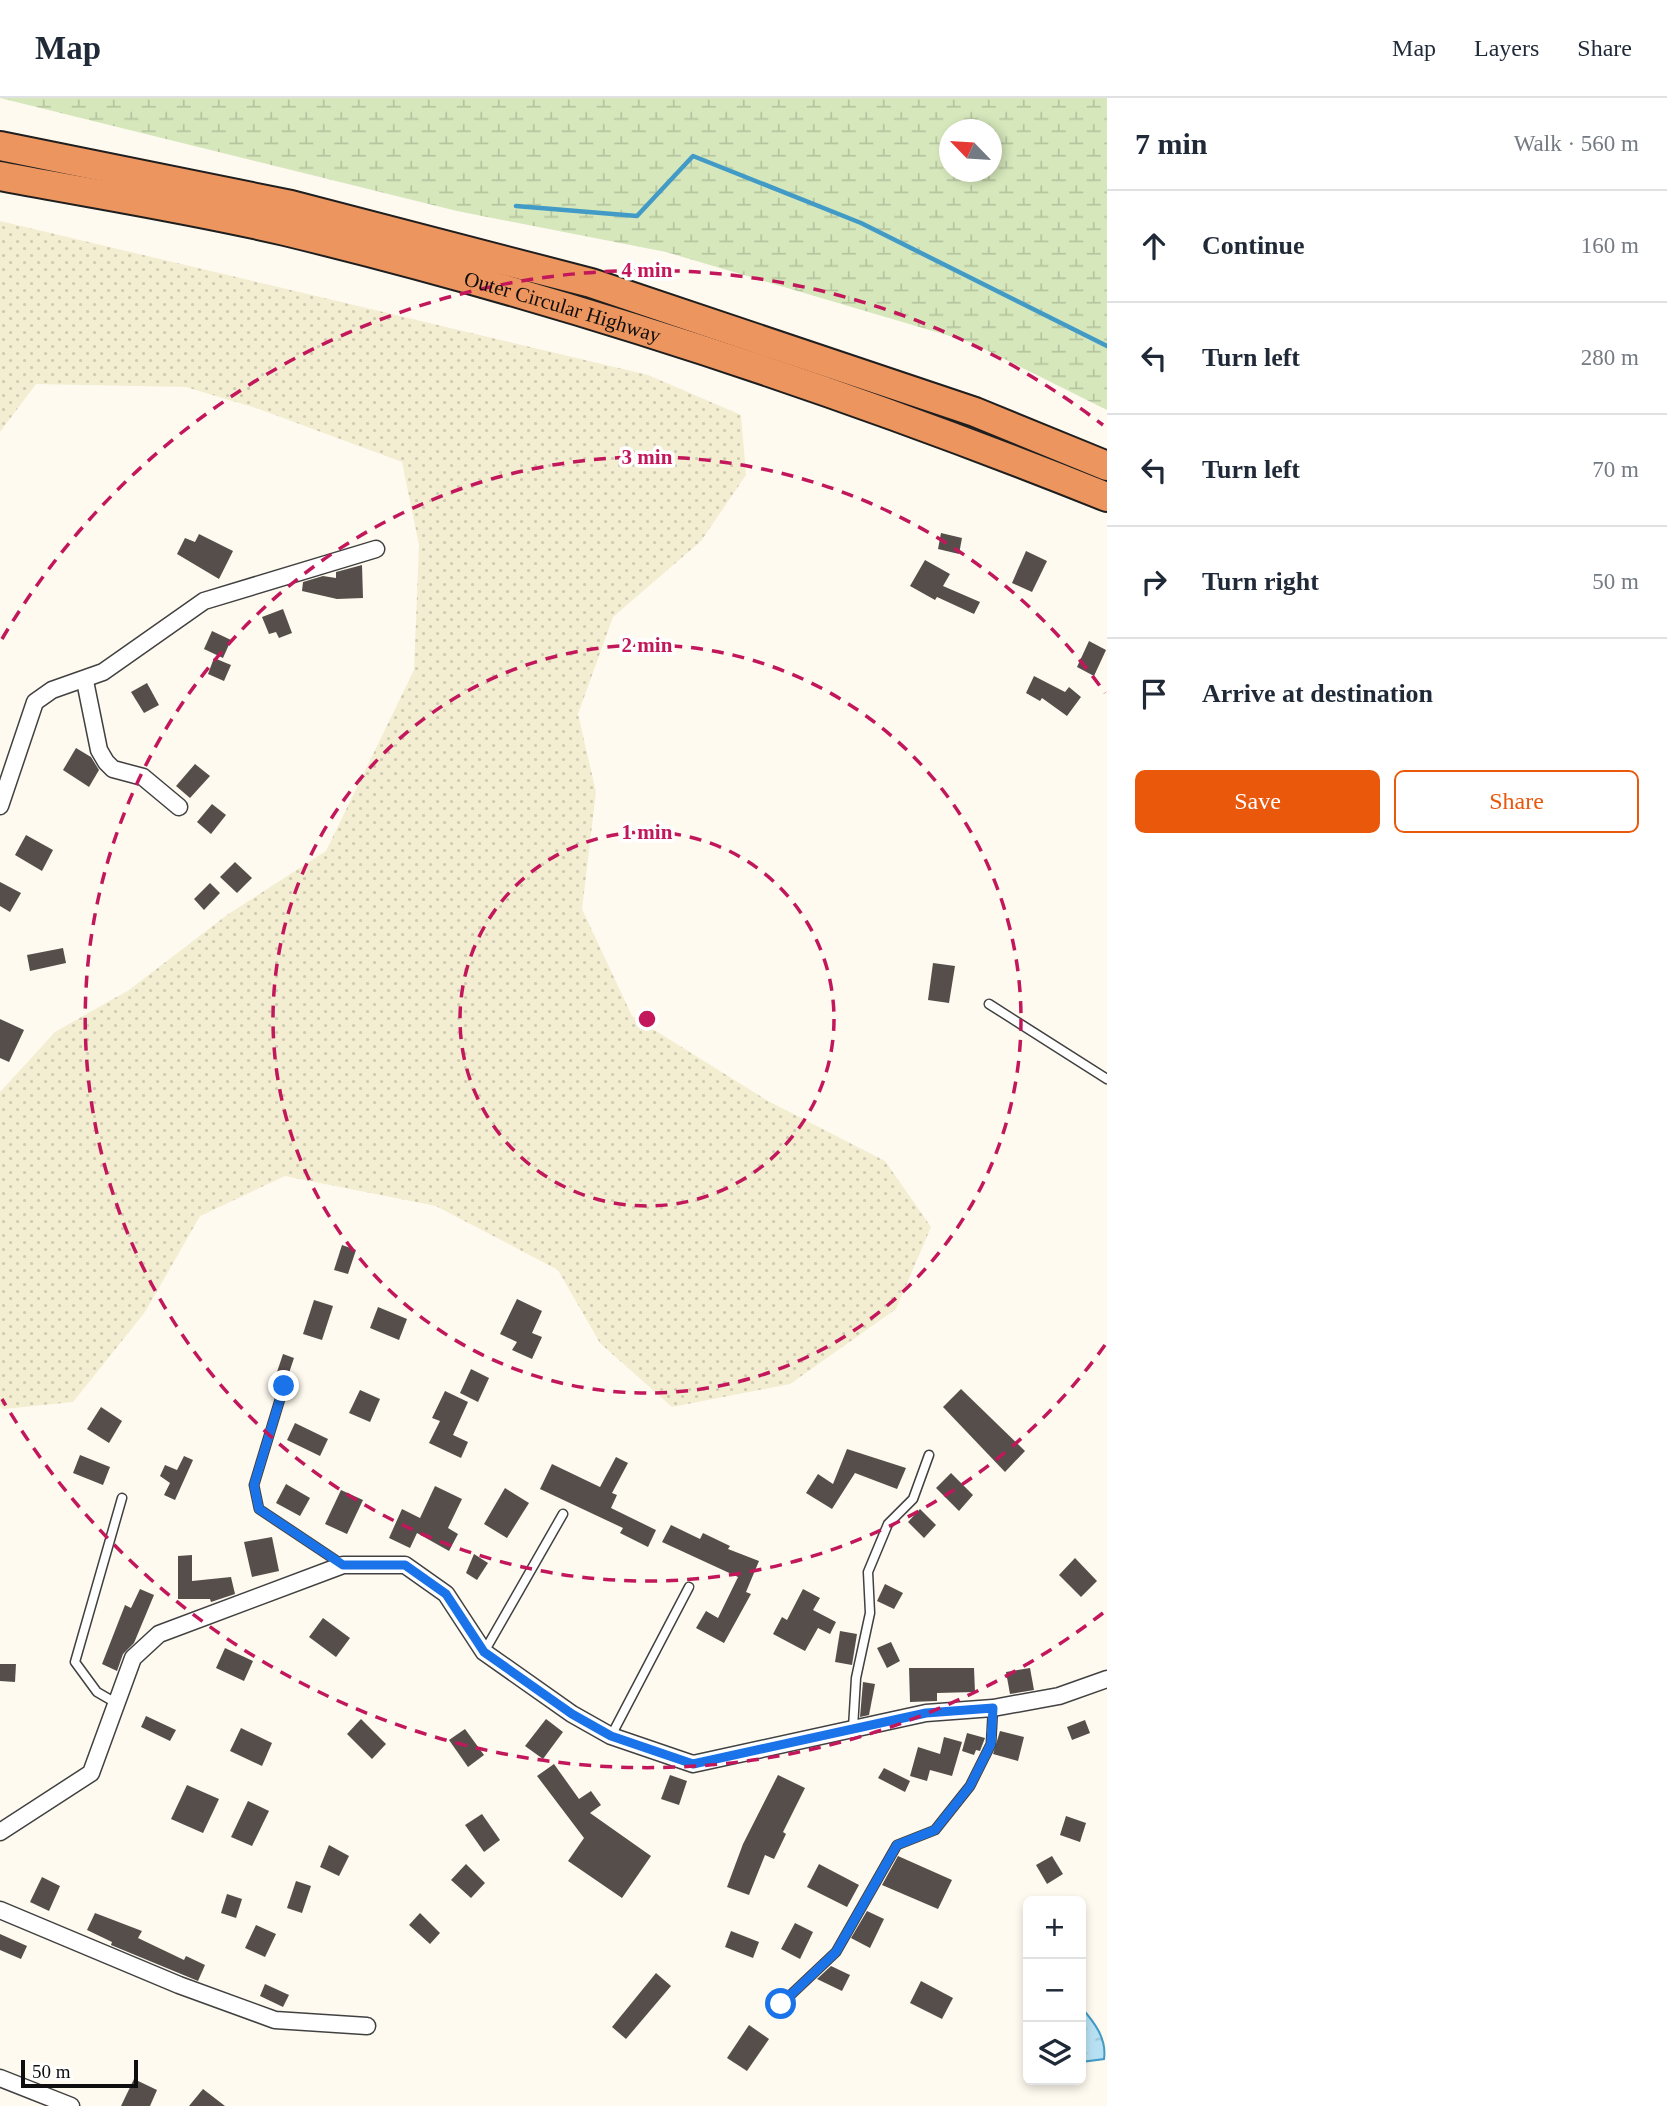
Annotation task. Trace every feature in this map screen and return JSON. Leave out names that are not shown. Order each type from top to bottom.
[{"type":"highway","name":"Outer Circular Highway","points":[[0,146],[291,205],[591,283],[975,412],[1107,466]]},
{"type":"highway","name":"Outer Circular Highway","points":[[0,176],[284,231],[550,303],[737,361],[875,408],[962,439],[1107,497]]},
{"type":"street","points":[[0,806],[35,702],[52,690],[85,681],[103,672],[204,601],[376,549]]},
{"type":"street","points":[[85,681],[99,750],[106,762],[113,769],[143,777],[179,807]]},
{"type":"street","points":[[1,1829],[90,1773],[133,1658],[159,1634],[343,1565],[405,1565],[446,1594],[484,1652],[572,1714],[611,1736],[693,1764],[926,1713],[993,1708],[1059,1696],[1107,1679]]},
{"type":"street","points":[[0,1910],[179,1985],[275,2020],[367,2026]]},
{"type":"street","points":[[0,2078],[71,2106]]},
{"type":"lane","points":[[989,1003],[1107,1079]]},
{"type":"lane","points":[[284,1386],[254,1485],[259,1509],[343,1565]]},
{"type":"lane","points":[[852,1728],[856,1678],[870,1613],[868,1572],[888,1524],[913,1499],[929,1455]]},
{"type":"lane","points":[[116,1703],[97,1692],[75,1662],[122,1498]]},
{"type":"lane","points":[[484,1652],[563,1514]]},
{"type":"lane","points":[[611,1736],[690,1587]]},
{"type":"lane","points":[[781,2004],[836,1952],[897,1845],[935,1830],[970,1786],[991,1744],[993,1708]]},
{"type":"shaded area","points":[[0,221],[648,375],[741,415],[746,475],[701,541],[613,617],[578,714],[596,792],[582,909],[632,1016],[768,1101],[885,1161],[931,1227],[896,1309],[790,1384],[672,1407],[600,1343],[558,1270],[436,1206],[285,1176],[200,1216],[145,1312],[73,1402],[3,1409],[0,1406],[0,1092],[55,1032],[129,990],[227,915],[326,851],[414,670],[419,545],[402,462],[259,409],[186,387],[36,384],[0,432]]},
{"type":"green space","points":[[0,98],[1107,98],[1107,410],[970,342],[666,252],[457,211]]},
{"type":"water","points":[[1086,2013],[1104,2044],[1104,2059],[1086,2061]]},
{"type":"building","points":[[941,533],[962,538],[959,554],[938,549]]},
{"type":"building","points":[[199,534],[233,551],[219,579],[177,554],[185,538],[195,542]]},
{"type":"building","points":[[1026,551],[1047,561],[1032,592],[1012,583]]},
{"type":"building","points":[[925,560],[950,574],[943,586],[980,602],[974,614],[937,597],[935,600],[910,586]]},
{"type":"building","points":[[362,565],[363,598],[337,599],[302,591],[303,582],[323,576],[336,578],[336,572]]},
{"type":"building","points":[[283,609],[292,633],[279,638],[276,632],[269,634],[262,617]]},
{"type":"building","points":[[212,631],[231,640],[223,658],[204,649]]},
{"type":"building","points":[[1089,641],[1106,650],[1094,676],[1077,667]]},
{"type":"building","points":[[214,658],[231,665],[224,681],[208,674]]},
{"type":"building","points":[[1034,676],[1065,692],[1069,687],[1081,697],[1067,716],[1042,698],[1040,701],[1026,693]]},
{"type":"building","points":[[147,683],[159,705],[144,713],[131,692]]},
{"type":"building","points":[[76,748],[91,757],[99,770],[89,787],[63,770]]},
{"type":"building","points":[[195,764],[210,776],[190,798],[176,786]]},
{"type":"building","points":[[212,804],[226,815],[211,834],[197,822]]},
{"type":"building","points":[[26,835],[53,850],[42,871],[15,855]]},
{"type":"building","points":[[235,862],[252,878],[237,893],[220,877]]},
{"type":"building","points":[[0,882],[21,893],[10,912],[0,906]]},
{"type":"building","points":[[210,883],[220,893],[204,910],[194,899]]},
{"type":"building","points":[[63,948],[66,963],[30,971],[27,955]]},
{"type":"building","points":[[933,963],[955,966],[949,1003],[928,1000]]},
{"type":"building","points":[[0,1019],[24,1030],[9,1062],[0,1058]]},
{"type":"building","points":[[342,1245],[356,1250],[348,1274],[334,1270]]},
{"type":"building","points":[[517,1299],[542,1311],[532,1333],[542,1337],[532,1359],[512,1350],[517,1342],[500,1334]]},
{"type":"building","points":[[314,1300],[333,1306],[322,1340],[303,1334]]},
{"type":"building","points":[[378,1307],[407,1319],[399,1340],[370,1328]]},
{"type":"building","points":[[283,1354],[294,1358],[287,1379],[276,1375]]},
{"type":"building","points":[[471,1369],[489,1378],[478,1402],[460,1393]]},
{"type":"building","points":[[961,1389],[1025,1451],[1005,1472],[943,1407]]},
{"type":"building","points":[[360,1390],[380,1399],[370,1422],[349,1413]]},
{"type":"building","points":[[445,1391],[468,1402],[453,1435],[468,1442],[461,1458],[429,1443],[440,1421],[432,1418]]},
{"type":"building","points":[[101,1407],[122,1421],[109,1443],[87,1429]]},
{"type":"building","points":[[295,1423],[328,1439],[320,1456],[287,1440]]},
{"type":"building","points":[[847,1449],[906,1468],[897,1489],[855,1473],[832,1509],[806,1493],[818,1474],[833,1484]]},
{"type":"building","points":[[80,1455],[110,1467],[103,1485],[73,1473]]},
{"type":"building","points":[[184,1456],[193,1460],[175,1500],[164,1495],[170,1483],[160,1476],[165,1465],[177,1470]]},
{"type":"building","points":[[616,1457],[628,1463],[612,1493],[617,1495],[611,1508],[656,1530],[648,1547],[620,1533],[623,1528],[540,1489],[552,1464],[600,1487]]},
{"type":"building","points":[[951,1473],[973,1495],[959,1511],[936,1488]]},
{"type":"building","points":[[286,1484],[310,1498],[300,1516],[276,1503]]},
{"type":"building","points":[[435,1486],[462,1499],[448,1528],[458,1534],[449,1551],[417,1533],[410,1548],[389,1538],[402,1509],[420,1518]]},
{"type":"building","points":[[505,1488],[529,1503],[507,1538],[484,1524]]},
{"type":"building","points":[[341,1490],[363,1500],[347,1534],[325,1524]]},
{"type":"building","points":[[920,1509],[936,1525],[924,1538],[908,1522]]},
{"type":"building","points":[[671,1525],[700,1539],[703,1533],[730,1546],[728,1549],[759,1561],[746,1592],[751,1594],[724,1643],[696,1628],[706,1611],[718,1618],[738,1577],[662,1542]]},
{"type":"building","points":[[272,1537],[279,1571],[252,1577],[244,1542]]},
{"type":"building","points":[[474,1554],[488,1563],[477,1580],[466,1573]]},
{"type":"building","points":[[192,1555],[192,1581],[231,1577],[235,1594],[211,1602],[210,1599],[178,1599],[178,1556]]},
{"type":"building","points":[[1075,1558],[1097,1581],[1081,1597],[1059,1575]]},
{"type":"building","points":[[885,1584],[903,1593],[894,1609],[877,1601]]},
{"type":"building","points":[[140,1589],[154,1595],[134,1643],[123,1654],[117,1671],[102,1664],[125,1605],[131,1608]]},
{"type":"building","points":[[803,1589],[820,1598],[813,1610],[836,1622],[830,1634],[818,1628],[805,1651],[773,1634],[782,1617],[787,1620]]},
{"type":"building","points":[[323,1618],[350,1638],[336,1657],[309,1637]]},
{"type":"building","points":[[840,1631],[857,1634],[852,1665],[835,1662]]},
{"type":"building","points":[[891,1642],[900,1661],[887,1668],[877,1648]]},
{"type":"building","points":[[225,1648],[253,1661],[244,1681],[216,1668]]},
{"type":"building","points":[[0,1664],[16,1664],[15,1682],[0,1681]]},
{"type":"building","points":[[909,1668],[974,1668],[975,1692],[937,1693],[937,1701],[910,1702]]},
{"type":"building","points":[[1030,1668],[1034,1690],[1010,1694],[1006,1672]]},
{"type":"building","points":[[863,1682],[875,1684],[869,1715],[860,1717]]},
{"type":"building","points":[[146,1716],[176,1730],[170,1741],[141,1727]]},
{"type":"building","points":[[361,1719],[386,1744],[372,1759],[347,1734]]},
{"type":"building","points":[[546,1719],[563,1732],[543,1759],[525,1746]]},
{"type":"building","points":[[1085,1720],[1090,1733],[1072,1740],[1067,1727]]},
{"type":"building","points":[[241,1728],[272,1743],[262,1766],[230,1751]]},
{"type":"building","points":[[465,1729],[484,1755],[468,1767],[449,1740]]},
{"type":"building","points":[[1000,1731],[1024,1737],[1018,1761],[993,1754]]},
{"type":"building","points":[[967,1733],[985,1738],[980,1751],[976,1750],[974,1755],[962,1751]]},
{"type":"building","points":[[944,1737],[962,1742],[952,1776],[930,1770],[927,1781],[910,1776],[918,1747],[940,1754]]},
{"type":"building","points":[[554,1764],[579,1799],[591,1791],[601,1805],[590,1813],[651,1856],[622,1898],[568,1861],[584,1838],[537,1776]]},
{"type":"building","points":[[884,1768],[910,1781],[905,1792],[878,1778]]},
{"type":"building","points":[[670,1775],[687,1781],[679,1805],[661,1799]]},
{"type":"building","points":[[778,1775],[805,1788],[783,1832],[786,1834],[774,1859],[765,1855],[749,1895],[727,1887],[743,1844]]},
{"type":"building","points":[[187,1785],[219,1799],[203,1833],[171,1819]]},
{"type":"building","points":[[248,1801],[269,1811],[252,1846],[231,1837]]},
{"type":"building","points":[[482,1814],[500,1840],[484,1852],[465,1825]]},
{"type":"building","points":[[1066,1816],[1086,1823],[1080,1842],[1060,1835]]},
{"type":"building","points":[[329,1845],[349,1856],[339,1876],[320,1867]]},
{"type":"building","points":[[898,1856],[952,1880],[938,1909],[882,1885]]},
{"type":"building","points":[[1052,1856],[1063,1874],[1047,1884],[1036,1865]]},
{"type":"building","points":[[466,1864],[485,1883],[471,1898],[451,1880]]},
{"type":"building","points":[[819,1864],[859,1885],[847,1907],[807,1887]]},
{"type":"building","points":[[42,1877],[60,1886],[49,1911],[30,1902]]},
{"type":"building","points":[[296,1881],[311,1886],[302,1913],[287,1908]]},
{"type":"building","points":[[227,1894],[242,1899],[236,1918],[221,1913]]},
{"type":"building","points":[[867,1911],[884,1919],[870,1948],[851,1938]]},
{"type":"building","points":[[95,1913],[142,1931],[138,1938],[184,1960],[186,1956],[205,1965],[198,1981],[111,1945],[112,1942],[87,1930]]},
{"type":"building","points":[[420,1913],[440,1933],[430,1944],[409,1925]]},
{"type":"building","points":[[795,1923],[813,1932],[800,1959],[781,1949]]},
{"type":"building","points":[[256,1925],[276,1934],[265,1957],[245,1948]]},
{"type":"building","points":[[731,1931],[759,1942],[753,1958],[725,1947]]},
{"type":"building","points":[[0,1934],[27,1946],[21,1959],[0,1950]]},
{"type":"building","points":[[831,1966],[850,1975],[842,1991],[817,1979]]},
{"type":"building","points":[[656,1973],[671,1986],[626,2039],[612,2027]]},
{"type":"building","points":[[921,1981],[953,1998],[942,2019],[910,2003]]},
{"type":"building","points":[[265,1984],[289,1995],[283,2007],[260,1996]]},
{"type":"building","points":[[749,2025],[769,2039],[747,2071],[727,2058]]},
{"type":"building","points":[[134,2079],[157,2090],[150,2106],[121,2106]]},
{"type":"building","points":[[203,2089],[225,2106],[189,2106]]},
{"type":"waterway","points":[[516,206],[637,216],[693,156],[861,223],[1107,346]]},
{"type":"route","points":[[284,1386],[254,1485],[259,1509],[343,1565],[405,1565],[446,1594],[484,1652],[572,1714],[611,1736],[693,1764],[926,1713],[993,1708],[991,1744],[970,1786],[935,1830],[897,1845],[836,1952],[781,2004]]}]
